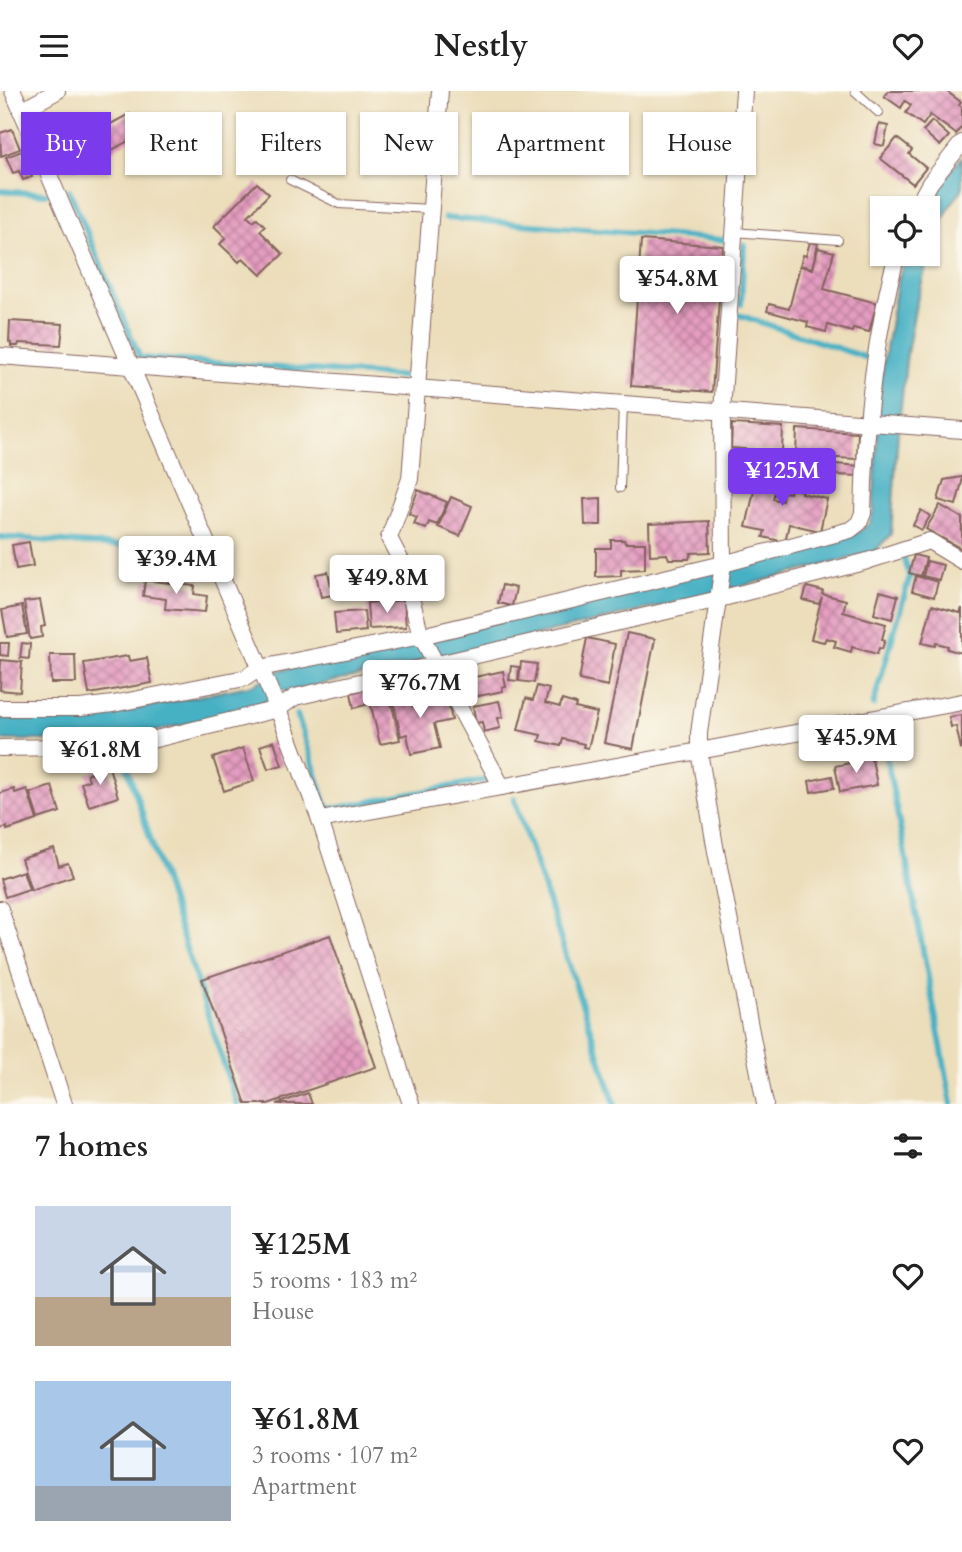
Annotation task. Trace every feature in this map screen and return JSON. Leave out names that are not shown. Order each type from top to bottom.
[{"type":"street","points":[[13,91],[277,705],[320,820],[411,1104]]},
{"type":"street","points":[[21,111],[57,91]]},
{"type":"street","points":[[440,91],[410,479],[389,538],[402,563],[422,637],[502,787]]},
{"type":"street","points":[[744,91],[722,411],[723,566],[699,733],[699,751],[765,1104]]},
{"type":"street","points":[[923,196],[962,143]]},
{"type":"street","points":[[0,708],[79,708],[113,704],[245,678],[261,671],[422,637],[723,566],[850,530],[859,523],[863,513],[868,423],[878,335],[894,266]]},
{"type":"street","points":[[0,356],[962,430]]},
{"type":"street","points":[[0,748],[127,746],[277,705],[295,697],[864,562],[929,541],[962,561]]},
{"type":"street","points":[[320,820],[962,702]]},
{"type":"street","points":[[0,909],[64,1104]]},
{"type":"lane","points":[[855,91],[879,113]]},
{"type":"lane","points":[[290,180],[339,204],[432,209]]},
{"type":"lane","points":[[734,232],[838,240]]},
{"type":"lane","points":[[620,488],[623,404]]},
{"type":"water","points":[[962,157],[962,190],[940,226],[940,196],[932,196]]},
{"type":"water","points":[[902,266],[926,266],[907,353],[891,534],[874,552],[509,642],[290,691],[279,690],[262,706],[117,740],[0,740],[0,718],[83,720],[253,685],[278,671],[857,533],[869,524],[873,513],[881,379]]},
{"type":"building","points":[[888,91],[946,91],[961,102],[959,105],[962,107],[962,126],[956,134],[930,115],[923,125],[906,113],[911,105],[905,101],[901,108],[884,96]]},
{"type":"building","points":[[125,116],[125,143],[111,151],[111,124]]},
{"type":"building","points":[[932,121],[949,136],[940,146],[923,131]]},
{"type":"building","points":[[879,124],[888,126],[884,146],[875,144]]},
{"type":"building","points":[[12,129],[20,149],[1,156],[0,133]]},
{"type":"building","points":[[897,138],[912,150],[909,154],[926,168],[913,184],[880,158]]},
{"type":"building","points":[[21,151],[21,175],[32,177],[23,180],[19,171],[13,173],[6,157]]},
{"type":"building","points":[[257,183],[269,194],[248,216],[253,221],[257,218],[265,226],[260,231],[283,254],[261,275],[243,258],[239,262],[220,244],[226,238],[214,226]]},
{"type":"building","points":[[641,240],[723,246],[712,392],[631,386]]},
{"type":"building","points":[[810,242],[818,244],[812,268],[800,265]]},
{"type":"building","points":[[818,248],[834,252],[824,289],[877,303],[869,332],[853,328],[852,332],[828,325],[826,332],[807,327],[808,322],[767,311],[769,304],[789,309],[800,266],[813,269]]},
{"type":"building","points":[[10,321],[63,324],[61,345],[19,343],[18,346],[11,346]]},
{"type":"building","points":[[732,424],[783,427],[782,452],[731,448]]},
{"type":"building","points":[[797,429],[858,433],[857,459],[796,456]]},
{"type":"building","points":[[732,453],[749,457],[746,469],[729,466]]},
{"type":"building","points":[[760,464],[780,469],[773,499],[782,501],[783,492],[790,493],[791,489],[827,499],[820,531],[789,524],[785,542],[763,537],[765,531],[746,527]]},
{"type":"building","points":[[835,464],[861,466],[861,476],[835,475]]},
{"type":"building","points":[[962,477],[956,505],[938,500],[944,480]]},
{"type":"building","points":[[418,490],[447,502],[437,525],[429,522],[426,529],[414,524],[417,517],[409,514]]},
{"type":"building","points":[[451,497],[472,506],[460,536],[438,527]]},
{"type":"building","points":[[601,498],[601,525],[585,525],[584,499]]},
{"type":"building","points":[[940,505],[962,518],[962,549],[926,529]]},
{"type":"building","points":[[921,510],[930,516],[922,530],[913,525]]},
{"type":"building","points":[[709,521],[710,552],[691,553],[689,559],[669,559],[667,554],[650,555],[649,524]]},
{"type":"building","points":[[611,540],[645,543],[645,569],[621,570],[621,576],[596,577],[596,548],[611,548]]},
{"type":"building","points":[[29,542],[33,566],[16,569],[12,545]]},
{"type":"building","points":[[914,555],[926,558],[921,576],[909,573]]},
{"type":"building","points":[[927,561],[943,565],[939,580],[923,576]]},
{"type":"building","points":[[328,572],[333,595],[321,597],[316,574]]},
{"type":"building","points":[[916,576],[938,582],[934,597],[912,591]]},
{"type":"building","points":[[145,580],[195,586],[194,594],[207,596],[205,612],[165,609],[166,599],[143,596]]},
{"type":"building","points":[[502,585],[516,588],[512,606],[498,603]]},
{"type":"building","points":[[807,587],[846,600],[843,612],[886,624],[882,649],[879,648],[877,654],[852,647],[851,652],[834,647],[836,641],[826,638],[824,642],[811,639],[822,597],[819,604],[803,600]]},
{"type":"building","points":[[880,591],[898,596],[892,619],[874,614]]},
{"type":"building","points":[[40,600],[45,626],[41,627],[42,637],[30,639],[24,602]]},
{"type":"building","points":[[404,600],[406,627],[369,629],[367,603]]},
{"type":"building","points":[[932,605],[960,613],[962,608],[962,653],[936,643],[935,646],[922,643]]},
{"type":"building","points":[[22,606],[27,634],[7,637],[2,610]]},
{"type":"building","points":[[364,611],[366,631],[336,634],[334,613]]},
{"type":"building","points":[[627,633],[655,639],[633,749],[604,743]]},
{"type":"building","points":[[587,638],[615,644],[608,686],[579,680]]},
{"type":"building","points":[[0,643],[9,643],[8,656],[0,655]]},
{"type":"building","points":[[22,643],[30,644],[29,659],[20,658]]},
{"type":"building","points":[[50,655],[75,655],[76,683],[51,683]]},
{"type":"building","points":[[128,656],[129,661],[147,658],[152,683],[89,694],[84,663]]},
{"type":"building","points":[[1,660],[22,662],[20,692],[0,690]]},
{"type":"building","points":[[521,662],[537,664],[534,683],[519,681]]},
{"type":"building","points":[[511,666],[519,667],[518,681],[509,680]]},
{"type":"building","points":[[503,671],[506,687],[502,687],[503,691],[469,698],[466,682],[471,681],[470,678]]},
{"type":"building","points":[[537,686],[549,689],[545,703],[560,707],[562,700],[576,704],[575,708],[597,713],[588,748],[583,747],[584,744],[563,739],[561,746],[539,741],[541,735],[518,730],[526,698],[533,700]]},
{"type":"building","points":[[407,687],[412,706],[447,698],[452,720],[434,724],[440,748],[411,754],[407,734],[401,736],[391,691]]},
{"type":"building","points":[[388,688],[400,740],[380,744],[368,693]]},
{"type":"building","points":[[366,689],[369,704],[354,708],[351,693]]},
{"type":"building","points":[[499,701],[503,717],[498,718],[500,728],[484,732],[482,722],[476,723],[473,706]]},
{"type":"building","points":[[962,715],[961,749],[956,726],[951,727],[949,717]]},
{"type":"building","points":[[274,741],[282,765],[268,769],[260,746]]},
{"type":"building","points":[[243,748],[254,781],[224,791],[213,758]]},
{"type":"building","points":[[870,756],[877,785],[840,792],[835,766]]},
{"type":"building","points":[[109,767],[118,797],[89,806],[81,783],[89,780],[87,774]]},
{"type":"building","points":[[832,776],[834,788],[811,792],[809,781]]},
{"type":"building","points":[[52,786],[60,812],[38,819],[30,793]]},
{"type":"building","points":[[14,789],[15,793],[27,789],[37,820],[7,830],[7,827],[0,829],[0,793]]},
{"type":"building","points":[[54,849],[59,866],[68,863],[73,876],[31,890],[21,859]]},
{"type":"building","points":[[23,871],[29,889],[5,897],[0,879]]},
{"type":"building","points":[[330,935],[376,1067],[268,1104],[246,1104],[202,979]]},
{"type":"building","points":[[308,1093],[312,1104],[277,1104]]},
{"type":"waterway","points":[[69,190],[140,358],[411,377]]},
{"type":"waterway","points":[[0,191],[46,194]]},
{"type":"waterway","points":[[445,218],[725,240]]},
{"type":"waterway","points":[[741,304],[744,245]]},
{"type":"waterway","points":[[739,315],[867,358]]},
{"type":"waterway","points":[[0,537],[196,552]]},
{"type":"waterway","points":[[873,705],[910,576],[903,555]]},
{"type":"waterway","points":[[297,715],[326,805],[332,809],[491,779]]},
{"type":"waterway","points":[[881,727],[952,1104]]},
{"type":"waterway","points":[[125,761],[237,1104]]},
{"type":"waterway","points":[[514,798],[615,1104]]}]
